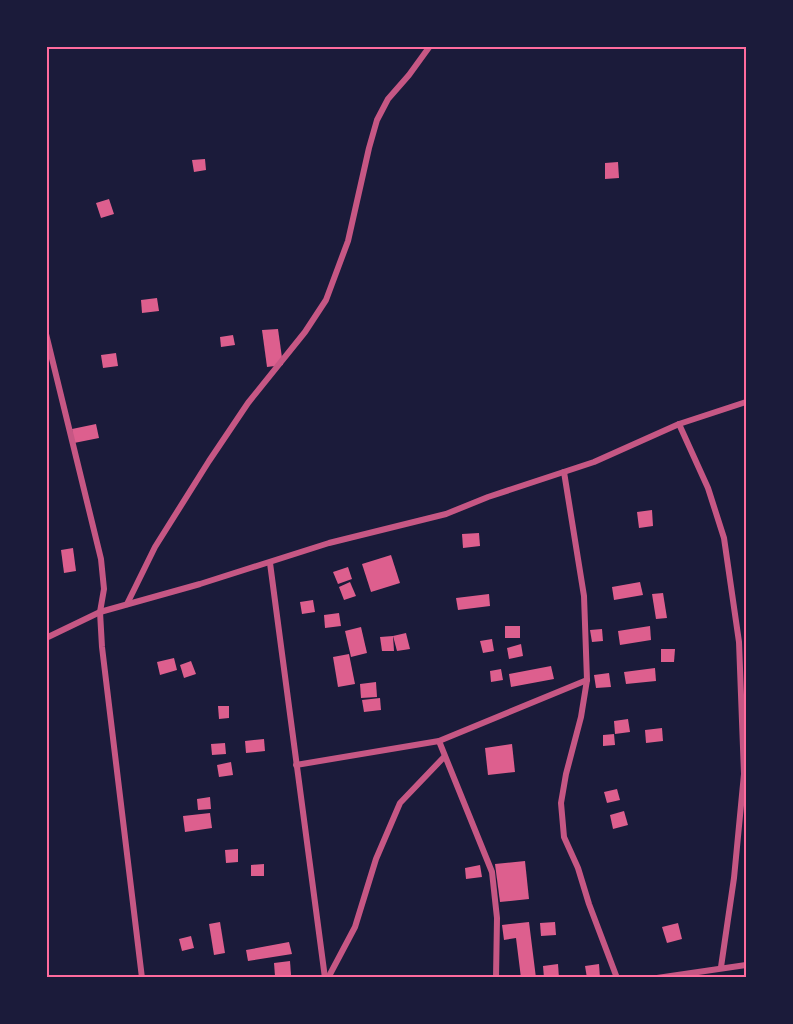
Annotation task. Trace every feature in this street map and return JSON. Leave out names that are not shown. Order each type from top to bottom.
[{"type":"street","points":[[127,604],[154,547],[209,461],[248,403],[305,332],[326,300],[348,241],[377,120],[388,99],[430,46]]},
{"type":"street","points":[[46,334],[101,559],[104,589],[100,612],[142,978]]},
{"type":"street","points":[[46,638],[100,612],[270,563],[329,543],[446,514],[594,462],[679,424],[747,402]]},
{"type":"street","points":[[679,424],[708,488],[723,538],[739,642],[744,774],[734,879],[721,967]]},
{"type":"street","points":[[564,472],[584,596],[587,680],[561,803],[564,837],[578,868],[617,978]]},
{"type":"street","points":[[270,563],[326,978]]},
{"type":"street","points":[[296,765],[439,741],[587,680]]},
{"type":"street","points":[[439,741],[492,872],[497,918],[496,978]]},
{"type":"street","points":[[326,978],[355,927],[376,859],[400,803],[444,758]]},
{"type":"street","points":[[657,978],[747,965]]},
{"type":"building","points":[[205,159],[206,170],[194,172],[192,160]]},
{"type":"building","points":[[618,162],[619,178],[605,179],[605,163]]},
{"type":"building","points":[[109,199],[114,214],[101,218],[96,203]]},
{"type":"building","points":[[157,298],[159,311],[142,313],[141,300]]},
{"type":"building","points":[[278,329],[283,365],[267,367],[262,330]]},
{"type":"building","points":[[233,335],[235,345],[221,347],[220,337]]},
{"type":"building","points":[[116,353],[118,366],[103,368],[101,355]]},
{"type":"building","points":[[96,424],[99,438],[74,443],[72,429]]},
{"type":"building","points":[[652,510],[653,526],[639,528],[637,512]]},
{"type":"building","points":[[479,533],[480,546],[463,548],[462,534]]},
{"type":"building","points":[[73,548],[76,571],[64,573],[61,550]]},
{"type":"building","points":[[391,555],[400,583],[371,592],[362,564]]},
{"type":"building","points":[[348,567],[352,579],[338,584],[333,572]]},
{"type":"building","points":[[350,582],[356,596],[344,600],[339,587]]},
{"type":"building","points":[[640,582],[643,595],[614,600],[612,587]]},
{"type":"building","points":[[663,593],[667,618],[656,619],[652,594]]},
{"type":"building","points":[[489,594],[490,606],[458,610],[456,598]]},
{"type":"building","points":[[313,600],[315,612],[302,614],[300,602]]},
{"type":"building","points":[[339,613],[341,626],[325,628],[324,615]]},
{"type":"building","points":[[505,626],[520,626],[520,638],[505,638]]},
{"type":"building","points":[[650,626],[651,640],[620,645],[618,631]]},
{"type":"building","points":[[361,627],[367,653],[351,657],[345,631]]},
{"type":"building","points":[[602,629],[603,641],[592,642],[590,630]]},
{"type":"building","points":[[406,633],[410,649],[397,651],[393,636]]},
{"type":"building","points":[[393,636],[394,651],[382,651],[380,637]]},
{"type":"building","points":[[492,639],[494,651],[483,653],[480,641]]},
{"type":"building","points":[[521,644],[523,656],[509,659],[507,648]]},
{"type":"building","points":[[661,649],[675,649],[674,662],[661,662]]},
{"type":"building","points":[[349,654],[355,684],[338,687],[333,657]]},
{"type":"building","points":[[174,658],[177,670],[160,675],[157,662]]},
{"type":"building","points":[[191,661],[196,674],[184,678],[180,665]]},
{"type":"building","points":[[551,666],[554,679],[511,687],[509,674]]},
{"type":"building","points":[[655,668],[656,681],[626,684],[624,672]]},
{"type":"building","points":[[501,669],[503,680],[491,682],[490,671]]},
{"type":"building","points":[[609,673],[611,687],[596,688],[594,675]]},
{"type":"building","points":[[376,682],[377,697],[361,698],[360,684]]},
{"type":"building","points":[[380,698],[381,710],[364,712],[362,700]]},
{"type":"building","points":[[218,706],[229,706],[229,718],[219,719]]},
{"type":"building","points":[[628,719],[630,732],[615,734],[614,721]]},
{"type":"building","points":[[662,728],[663,741],[646,743],[645,730]]},
{"type":"building","points":[[614,734],[615,745],[603,746],[603,735]]},
{"type":"building","points":[[264,739],[265,751],[246,753],[245,741]]},
{"type":"building","points":[[225,743],[226,754],[212,755],[211,744]]},
{"type":"building","points":[[512,744],[515,772],[488,775],[485,748]]},
{"type":"building","points":[[231,762],[233,775],[219,777],[217,765]]},
{"type":"building","points":[[617,789],[620,800],[607,803],[604,792]]},
{"type":"building","points":[[210,797],[211,809],[198,810],[197,799]]},
{"type":"building","points":[[624,811],[628,825],[613,829],[610,815]]},
{"type":"building","points":[[210,813],[212,828],[185,832],[183,816]]},
{"type":"building","points":[[238,849],[238,862],[226,863],[225,850]]},
{"type":"building","points":[[525,861],[529,899],[500,902],[495,864]]},
{"type":"building","points":[[264,864],[264,876],[251,876],[251,865]]},
{"type":"building","points":[[480,865],[482,877],[466,879],[465,868]]},
{"type":"building","points":[[220,922],[225,953],[214,955],[209,924]]},
{"type":"building","points":[[529,922],[536,978],[521,978],[516,938],[504,940],[502,925]]},
{"type":"building","points":[[555,922],[556,935],[541,936],[540,923]]},
{"type":"building","points":[[678,923],[682,939],[667,943],[662,927]]},
{"type":"building","points":[[191,936],[194,948],[182,951],[179,939]]},
{"type":"building","points":[[289,942],[292,954],[248,961],[246,950]]},
{"type":"building","points":[[290,961],[291,975],[275,976],[274,963]]},
{"type":"building","points":[[558,964],[559,978],[544,978],[543,966]]},
{"type":"building","points":[[599,964],[600,978],[587,978],[585,966]]}]
